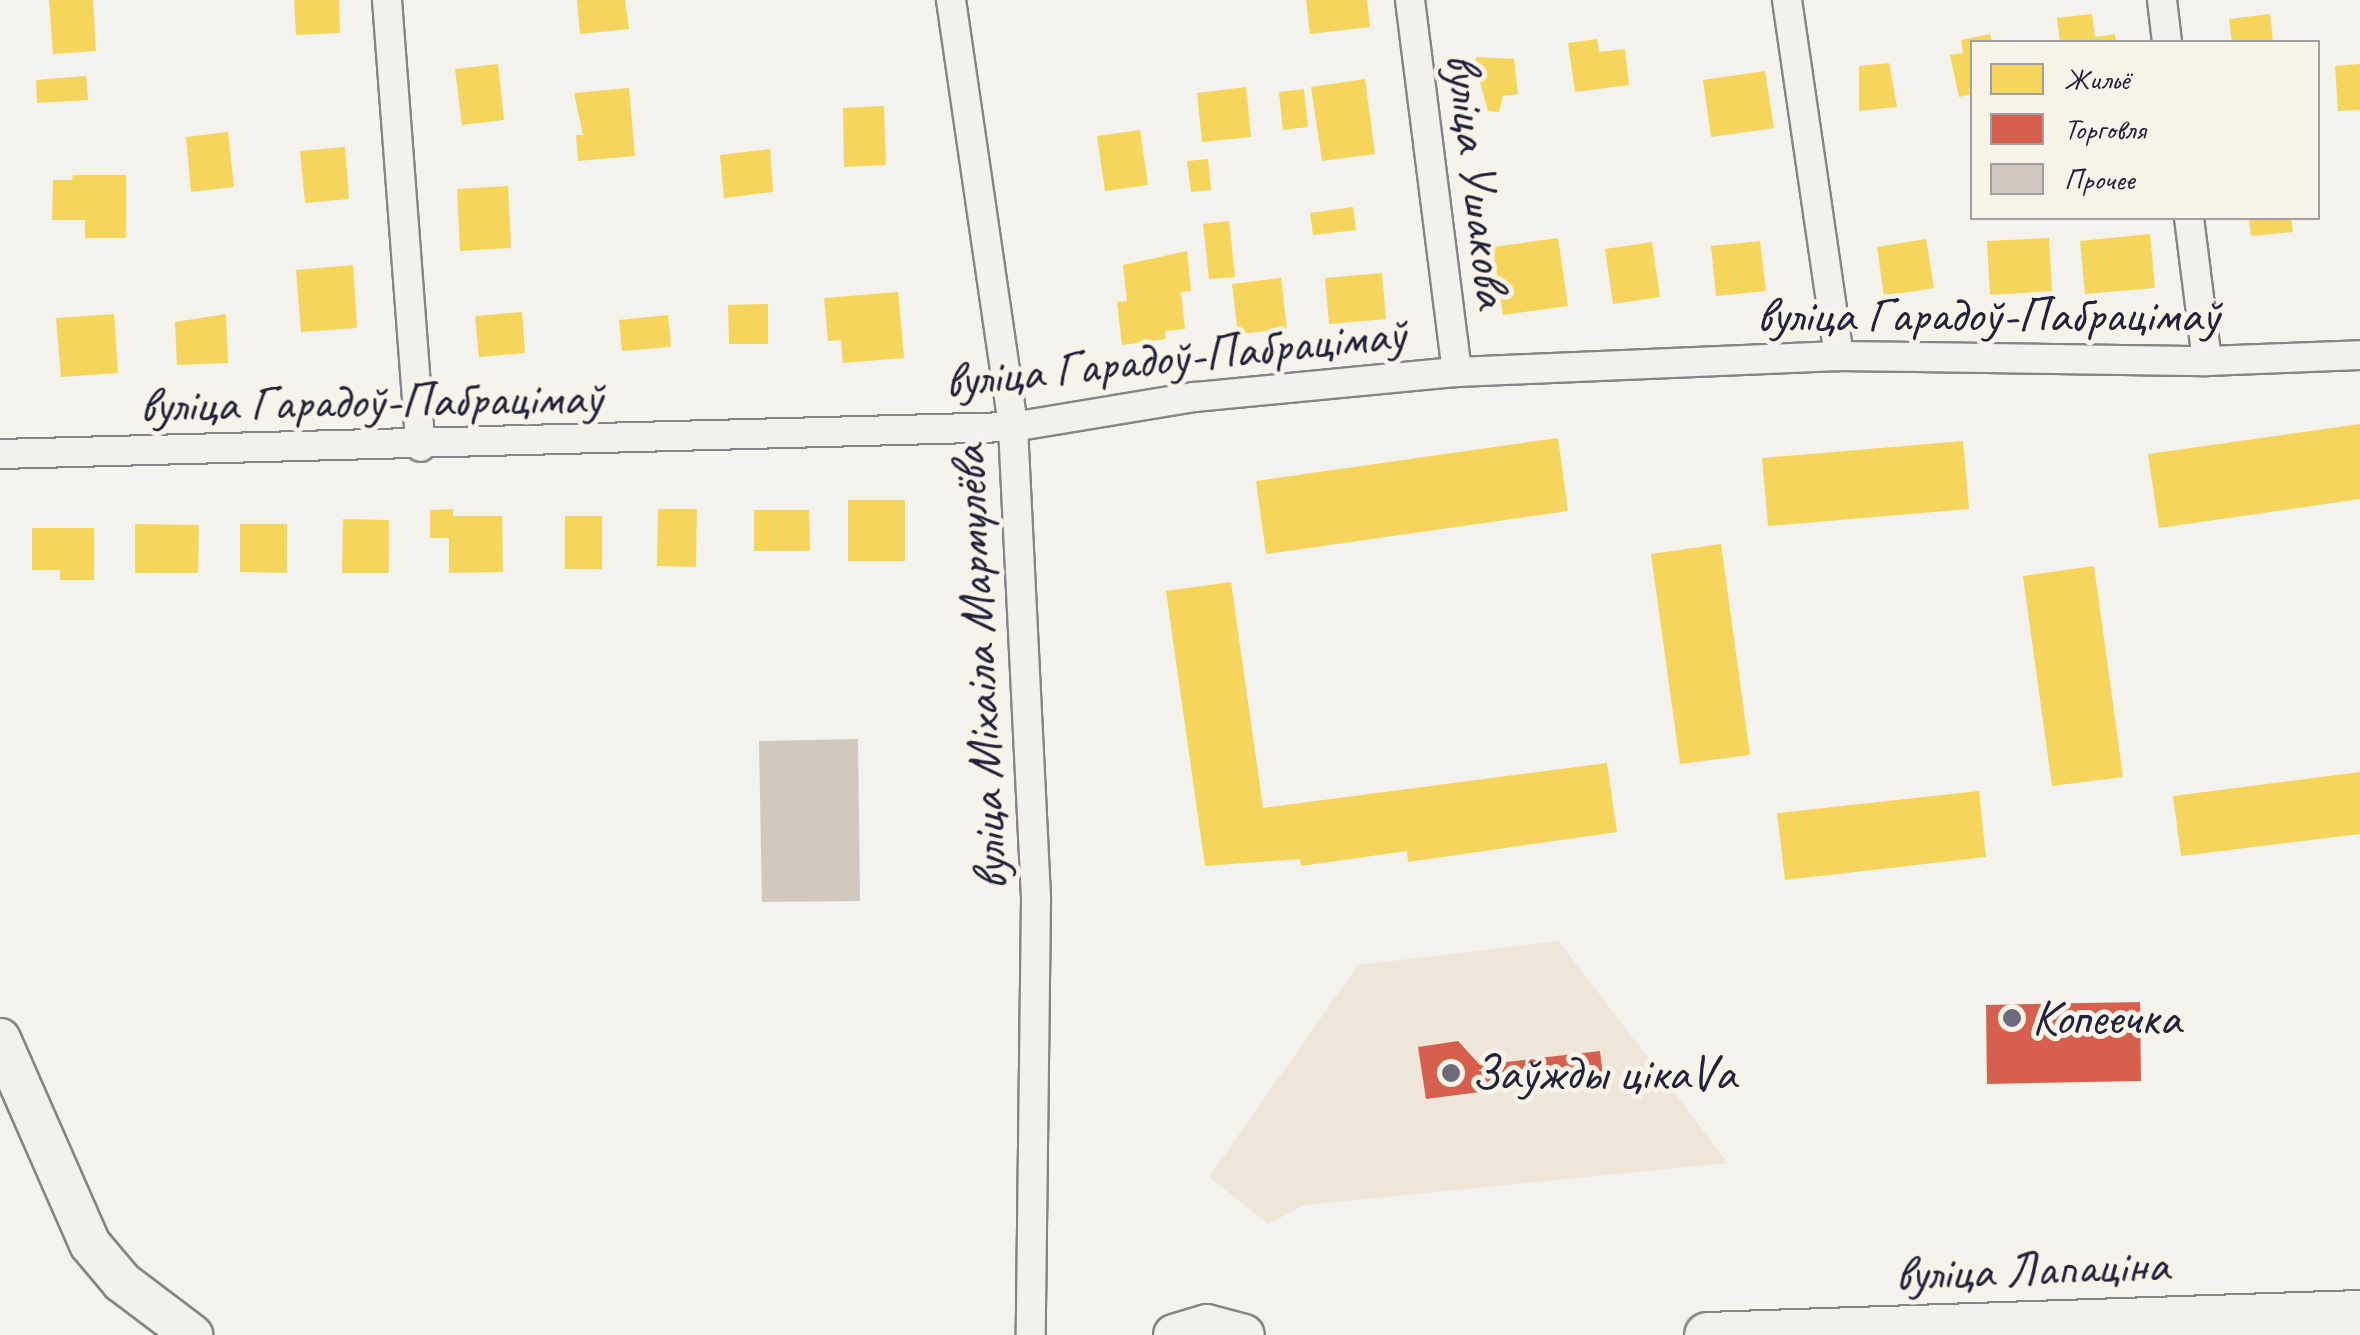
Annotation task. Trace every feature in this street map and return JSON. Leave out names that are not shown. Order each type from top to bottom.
[{"type":"main road","points":[[0,1040],[90,1244],[122,1282],[192,1335]]},
{"type":"main road","name":"вуліца Лапаціна","points":[[1707,1335],[2360,1313]]},
{"type":"main road","points":[[1174,1335],[1208,1325],[1262,1335]]},
{"type":"street","points":[[388,0],[420,447]]},
{"type":"street","name":"вуліца Міхаіла Мармулёва","points":[[950,0],[1013,427],[1036,900],[1031,1335]]},
{"type":"street","name":"вуліца Ушакова","points":[[1410,0],[1458,372]]},
{"type":"street","points":[[1788,0],[1839,356]]},
{"type":"street","points":[[2162,0],[2167,40]]},
{"type":"street","points":[[2189,220],[2207,360]]},
{"type":"street","name":"вуліца Гарадоў-Пабрацімаў","points":[[0,454],[420,447],[1013,427],[1196,397],[1458,372],[1839,356],[2207,360],[2360,355]]},
{"type":"shaded area","points":[[1559,941],[1728,1163],[1305,1205],[1268,1224],[1209,1177],[1358,965]]},
{"type":"building: Жильё","points":[[49,0],[93,0],[96,51],[53,54]]},
{"type":"building: Жильё","points":[[294,0],[339,0],[340,33],[296,35]]},
{"type":"building: Жильё","points":[[577,0],[625,0],[629,29],[580,34]]},
{"type":"building: Жильё","points":[[1306,0],[1367,0],[1370,27],[1310,34]]},
{"type":"building: Жильё","points":[[2092,14],[2095,37],[2115,34],[2116,40],[2060,40],[2057,18]]},
{"type":"building: Жильё","points":[[2270,14],[2273,40],[2232,40],[2229,19]]},
{"type":"building: Жильё","points":[[1990,34],[1992,40],[1970,40],[1970,94],[1959,97],[1950,55],[1963,53],[1961,40]]},
{"type":"building: Жильё","points":[[1597,39],[1599,52],[1625,49],[1629,85],[1575,92],[1568,43]]},
{"type":"building: Жильё","points":[[1477,57],[1514,59],[1518,94],[1503,96],[1499,112],[1488,111],[1479,79],[1469,71]]},
{"type":"building: Жильё","points":[[1889,63],[1897,107],[1859,111],[1859,66]]},
{"type":"building: Жильё","points":[[498,64],[504,120],[462,125],[455,69]]},
{"type":"building: Жильё","points":[[2360,64],[2360,110],[2338,111],[2335,66]]},
{"type":"building: Жильё","points":[[1765,71],[1774,128],[1711,137],[1703,80]]},
{"type":"building: Жильё","points":[[86,76],[88,100],[37,103],[36,80]]},
{"type":"building: Жильё","points":[[1365,79],[1375,154],[1322,161],[1311,87]]},
{"type":"building: Жильё","points":[[1246,87],[1251,137],[1202,142],[1197,93]]},
{"type":"building: Жильё","points":[[629,88],[635,156],[578,161],[576,135],[583,135],[574,93]]},
{"type":"building: Жильё","points":[[1304,89],[1308,127],[1283,130],[1279,92]]},
{"type":"building: Жильё","points":[[884,106],[886,165],[844,167],[843,108]]},
{"type":"building: Жильё","points":[[1140,130],[1148,185],[1105,191],[1097,136]]},
{"type":"building: Жильё","points":[[228,132],[234,187],[191,192],[186,137]]},
{"type":"building: Жильё","points":[[345,147],[349,199],[305,203],[300,151]]},
{"type":"building: Жильё","points":[[770,149],[773,192],[724,198],[720,155]]},
{"type":"building: Жильё","points":[[1208,159],[1211,190],[1191,192],[1187,161]]},
{"type":"building: Жильё","points":[[73,175],[126,175],[126,238],[85,238],[85,220],[52,220],[53,180],[72,180]]},
{"type":"building: Жильё","points":[[508,186],[511,248],[460,251],[457,189]]},
{"type":"building: Жильё","points":[[1353,207],[1356,230],[1313,235],[1310,213]]},
{"type":"building: Жильё","points":[[2249,220],[2291,220],[2293,232],[2251,236]]},
{"type":"building: Жильё","points":[[1229,221],[1235,277],[1209,279],[1203,224]]},
{"type":"building: Жильё","points":[[2150,234],[2155,288],[2085,294],[2080,241]]},
{"type":"building: Жильё","points":[[1558,238],[1568,306],[1503,315],[1493,247]]},
{"type":"building: Жильё","points":[[2049,238],[2052,291],[1990,295],[1987,241]]},
{"type":"building: Жильё","points":[[1926,239],[1934,288],[1884,296],[1877,247]]},
{"type":"building: Жильё","points":[[1760,241],[1766,291],[1716,296],[1711,246]]},
{"type":"building: Жильё","points":[[1652,242],[1660,297],[1613,304],[1605,249]]},
{"type":"building: Жильё","points":[[1187,251],[1191,291],[1181,292],[1185,329],[1165,331],[1166,339],[1122,345],[1117,302],[1127,301],[1123,265]]},
{"type":"building: Жильё","points":[[353,265],[357,328],[301,332],[296,270]]},
{"type":"building: Жильё","points":[[1382,273],[1386,319],[1329,324],[1325,278]]},
{"type":"building: Жильё","points":[[1281,278],[1287,329],[1238,334],[1232,284]]},
{"type":"building: Жильё","points":[[898,292],[904,358],[843,363],[841,340],[828,341],[824,298]]},
{"type":"building: Жильё","points":[[768,304],[768,344],[729,344],[728,305]]},
{"type":"building: Жильё","points":[[522,312],[525,353],[479,357],[475,316]]},
{"type":"building: Жильё","points":[[114,314],[118,373],[61,377],[56,318]]},
{"type":"building: Жильё","points":[[226,314],[228,363],[177,365],[175,322]]},
{"type":"building: Жильё","points":[[668,315],[671,347],[622,351],[619,320]]},
{"type":"building: Жильё","points":[[2360,424],[2360,499],[2159,528],[2148,454]]},
{"type":"building: Жильё","points":[[1558,438],[1568,511],[1266,554],[1256,481]]},
{"type":"building: Жильё","points":[[1963,441],[1969,509],[1768,526],[1762,458]]},
{"type":"building: Жильё","points":[[848,500],[905,500],[905,561],[848,561]]},
{"type":"building: Жильё","points":[[453,509],[453,516],[502,516],[503,572],[449,573],[449,538],[430,538],[430,510]]},
{"type":"building: Жильё","points":[[658,509],[697,509],[696,567],[657,566]]},
{"type":"building: Жильё","points":[[754,510],[809,510],[810,551],[754,551]]},
{"type":"building: Жильё","points":[[565,516],[602,516],[602,569],[565,569]]},
{"type":"building: Жильё","points":[[343,519],[389,520],[389,573],[342,573]]},
{"type":"building: Жильё","points":[[135,524],[199,525],[198,573],[135,573]]},
{"type":"building: Жильё","points":[[240,524],[287,524],[287,573],[240,572]]},
{"type":"building: Жильё","points":[[32,528],[94,528],[94,580],[60,580],[60,570],[32,570]]},
{"type":"building: Жильё","points":[[1721,544],[1750,755],[1680,764],[1651,554]]},
{"type":"building: Жильё","points":[[2094,566],[2123,777],[2052,786],[2023,576]]},
{"type":"building: Жильё","points":[[1231,582],[1263,808],[1607,763],[1617,832],[1408,862],[1407,851],[1301,866],[1300,859],[1205,866],[1166,591]]},
{"type":"building: Жильё","points":[[2360,772],[2360,834],[2181,856],[2173,796]]},
{"type":"building: Жильё","points":[[1979,791],[1986,857],[1785,880],[1777,813]]},
{"type":"building: Торговля","points":[[2140,1002],[2141,1081],[1987,1084],[1986,1005]]},
{"type":"building: Торговля","points":[[1458,1041],[1480,1065],[1600,1051],[1603,1076],[1426,1099],[1418,1047]]},
{"type":"building: Прочее","points":[[858,739],[860,901],[762,902],[759,741]]},
{"type":"place","name":"Копеечка","points":[[2012,1018]]},
{"type":"place","name":"Заўжды цікаVа","points":[[1451,1073]]}]
